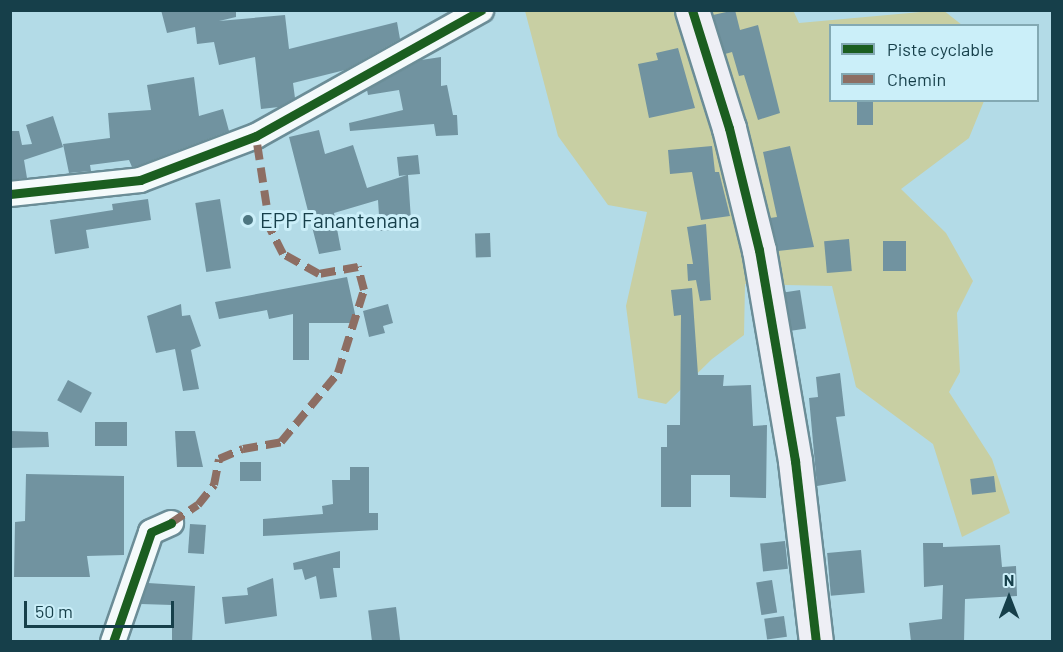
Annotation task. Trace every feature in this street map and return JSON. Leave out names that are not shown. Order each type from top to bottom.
[{"type":"street","points":[[10,194],[140,180],[256,136],[481,10]]},
{"type":"street","points":[[692,10],[729,128],[759,250],[795,461],[816,642]]},
{"type":"street","points":[[113,642],[151,532],[171,523]]},
{"type":"green space","points":[[793,10],[799,23],[943,10],[961,24],[829,24],[829,102],[984,102],[969,138],[901,189],[946,233],[973,281],[957,313],[960,372],[949,392],[992,459],[1010,513],[962,537],[933,444],[856,387],[832,286],[745,284],[744,335],[712,359],[666,404],[638,398],[626,306],[647,212],[608,205],[558,136],[525,11]]},
{"type":"building","points":[[161,10],[236,10],[236,17],[219,21],[285,15],[289,49],[397,22],[400,39],[345,70],[293,83],[295,98],[279,107],[261,109],[255,57],[219,65],[214,42],[197,44],[195,27],[167,33]]},
{"type":"building","points":[[735,10],[740,30],[758,25],[780,113],[758,120],[744,75],[739,76],[732,52],[725,54],[713,15]]},
{"type":"building","points":[[678,48],[695,108],[649,118],[638,64],[658,60],[656,53]]},
{"type":"building","points":[[441,57],[441,86],[447,85],[453,115],[457,115],[458,135],[436,136],[434,124],[350,131],[349,123],[403,110],[399,90],[368,95],[367,90],[421,60]]},
{"type":"building","points":[[194,77],[199,116],[223,109],[229,131],[137,166],[132,167],[129,160],[90,165],[91,171],[69,173],[63,144],[110,138],[108,113],[151,110],[147,85]]},
{"type":"building","points":[[857,102],[873,102],[873,125],[857,125]]},
{"type":"building","points":[[53,116],[63,147],[24,160],[27,178],[10,180],[10,131],[19,131],[22,145],[32,144],[26,125]]},
{"type":"building","points":[[319,130],[325,154],[353,145],[367,188],[407,175],[399,176],[397,157],[418,155],[420,174],[408,175],[411,220],[395,221],[395,230],[380,231],[378,200],[334,213],[341,250],[319,254],[289,137]]},
{"type":"building","points":[[712,146],[715,172],[719,172],[730,216],[701,220],[692,172],[670,174],[668,150]]},
{"type":"building","points":[[790,146],[814,247],[778,251],[770,218],[777,217],[763,152]]},
{"type":"building","points":[[148,199],[151,220],[86,230],[89,248],[55,254],[50,220],[113,210],[112,204]]},
{"type":"building","points":[[220,199],[231,268],[206,272],[195,203]]},
{"type":"building","points":[[706,224],[711,300],[700,301],[696,280],[688,281],[687,264],[693,264],[687,227]]},
{"type":"building","points":[[490,233],[491,257],[476,258],[475,234]]},
{"type":"building","points":[[849,239],[852,271],[827,273],[824,241]]},
{"type":"building","points":[[883,241],[906,241],[906,271],[883,271]]},
{"type":"building","points":[[347,277],[357,323],[309,323],[309,360],[293,360],[293,314],[269,319],[267,310],[219,319],[215,302]]},
{"type":"building","points":[[692,288],[698,375],[724,375],[723,386],[751,385],[753,426],[767,425],[766,498],[730,497],[730,475],[691,475],[691,507],[661,507],[661,447],[667,447],[667,425],[680,425],[681,315],[674,316],[671,290]]},
{"type":"building","points":[[800,290],[806,329],[791,331],[785,292]]},
{"type":"building","points":[[181,304],[182,316],[190,315],[201,346],[191,350],[199,389],[183,391],[175,349],[156,353],[147,316]]},
{"type":"building","points":[[388,304],[393,323],[383,326],[385,333],[369,337],[363,311]]},
{"type":"building","points":[[840,373],[845,416],[836,417],[846,481],[817,486],[809,398],[818,397],[816,377]]},
{"type":"building","points":[[68,380],[92,393],[81,413],[57,400]]},
{"type":"building","points":[[95,422],[127,422],[127,446],[95,446]]},
{"type":"building","points":[[10,431],[48,432],[49,447],[10,448]]},
{"type":"building","points":[[175,431],[195,431],[203,467],[177,467]]},
{"type":"building","points":[[240,462],[261,462],[261,481],[240,481]]},
{"type":"building","points":[[350,467],[369,467],[369,513],[378,513],[378,530],[263,536],[263,519],[323,514],[322,506],[333,504],[332,480],[350,480]]},
{"type":"building","points":[[26,474],[124,476],[124,555],[87,556],[90,577],[14,577],[15,522],[25,521]]},
{"type":"building","points":[[994,476],[996,492],[972,495],[970,479]]},
{"type":"building","points":[[190,524],[206,525],[204,554],[188,553]]},
{"type":"building","points":[[785,541],[788,569],[763,571],[760,544]]},
{"type":"building","points":[[923,543],[943,543],[943,547],[1000,545],[1002,567],[1016,566],[1017,596],[965,599],[964,642],[911,642],[909,623],[942,619],[943,585],[924,587]]},
{"type":"building","points":[[861,550],[865,593],[831,596],[827,553]]},
{"type":"building","points":[[340,551],[340,568],[333,568],[337,597],[320,599],[316,576],[305,580],[302,569],[294,570],[293,563]]},
{"type":"building","points":[[273,578],[277,616],[225,624],[222,597],[248,595],[247,588]]},
{"type":"building","points":[[772,580],[777,613],[761,615],[756,583]]},
{"type":"building","points":[[148,583],[195,586],[192,642],[172,642],[172,605],[141,604]]},
{"type":"building","points":[[396,607],[400,641],[372,642],[368,610]]},
{"type":"building","points":[[784,616],[787,637],[767,640],[764,619]]},
{"type":"marked path","points":[[171,523],[198,505],[214,485],[219,459],[243,449],[281,442],[338,373],[364,290],[358,267],[319,274],[283,254],[270,228],[256,136]]},
{"type":"cycle path","points":[[10,194],[140,180],[256,136],[481,10]]},
{"type":"cycle path","points":[[692,10],[729,128],[759,250],[795,461],[816,642]]},
{"type":"cycle path","points":[[113,642],[151,532],[171,523]]},
{"type":"place","name":"EPP Fanantenana","points":[[248,220]]}]
